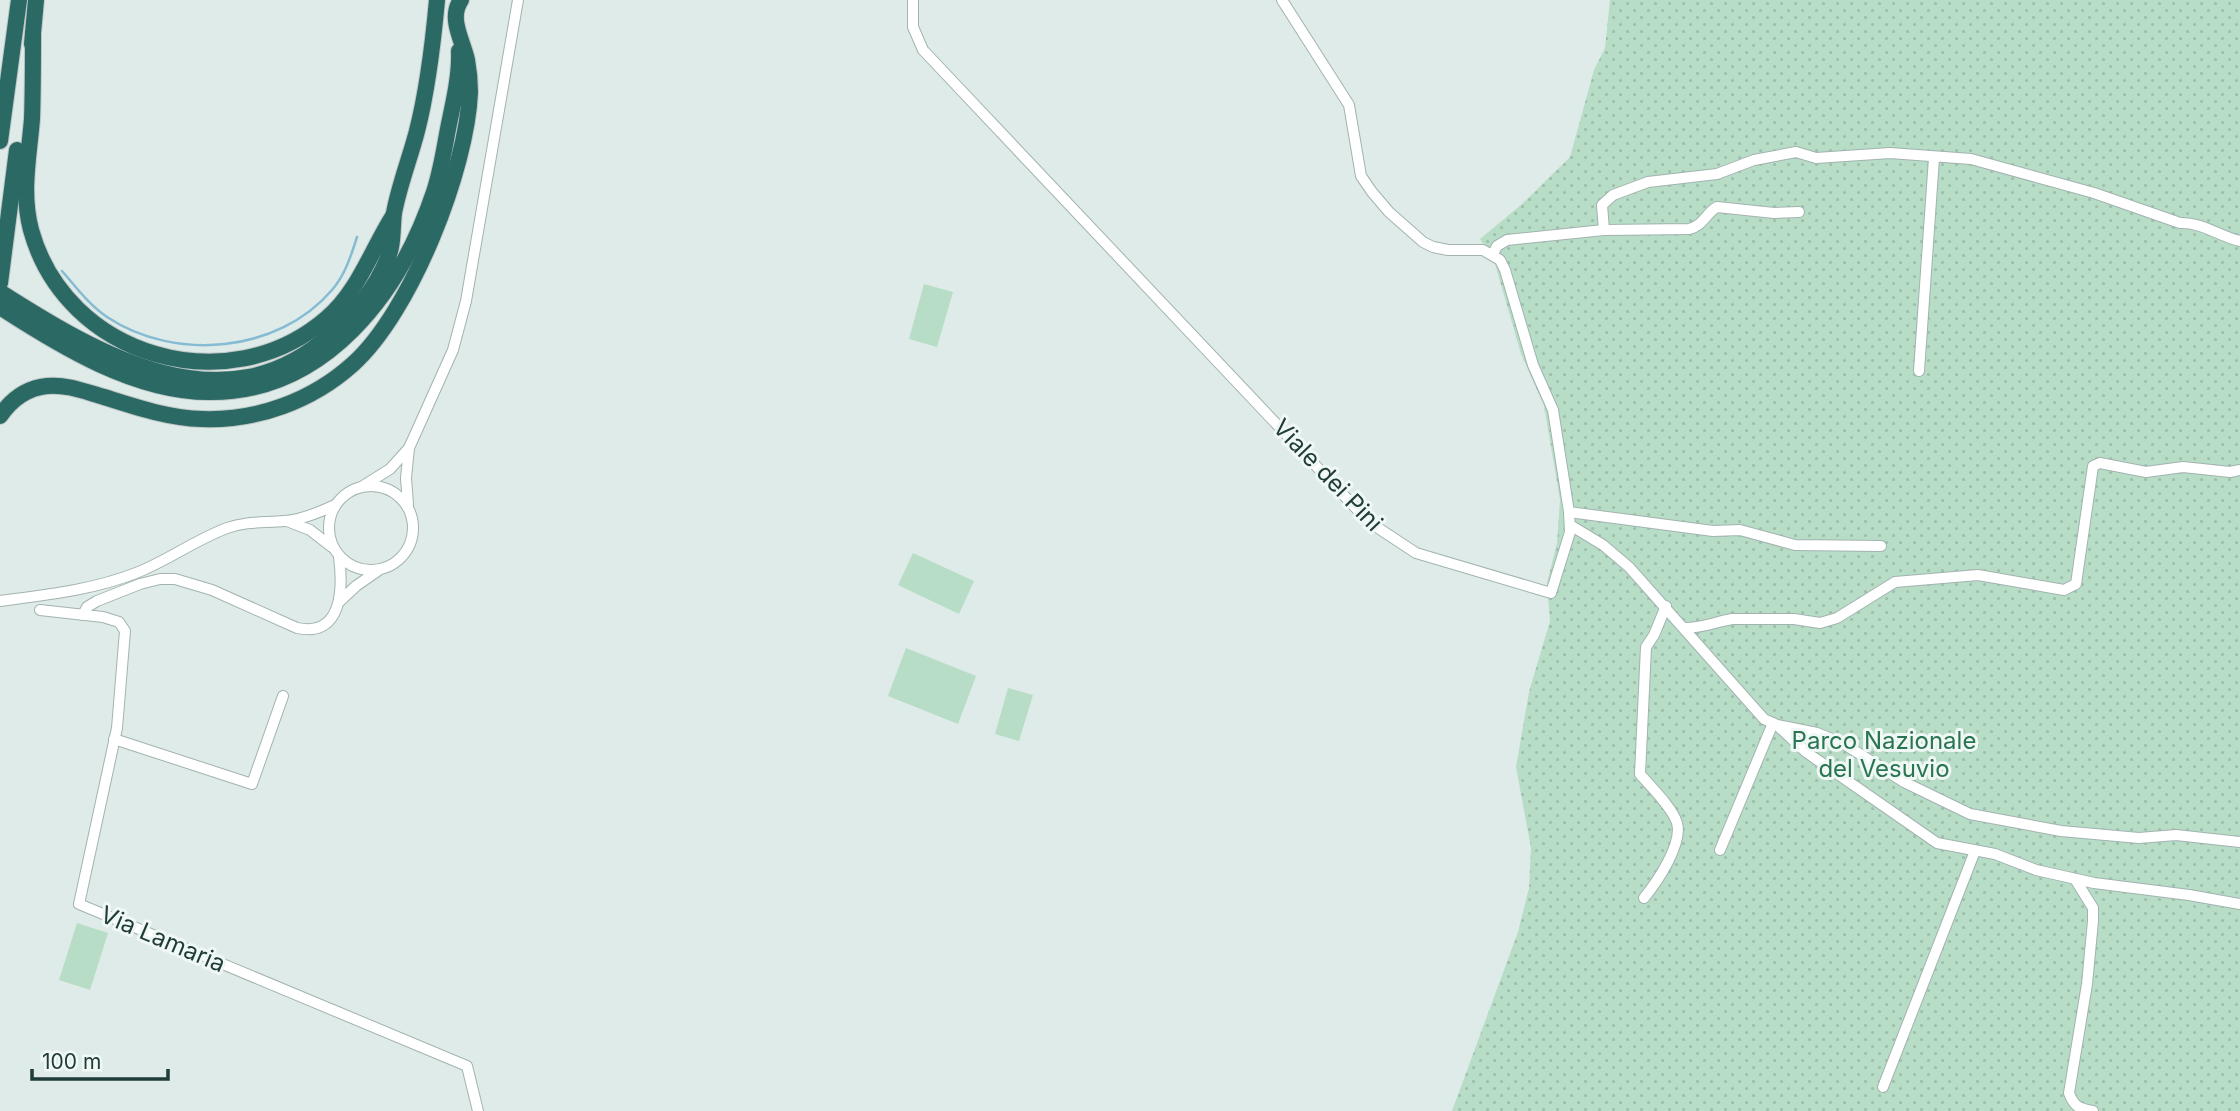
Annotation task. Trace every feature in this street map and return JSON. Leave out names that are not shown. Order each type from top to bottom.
[{"type":"highway","points":[[0,141],[19,0]]},
{"type":"highway","points":[[33,34],[32,122],[26,170],[26,198],[32,232],[47,267],[68,298],[96,324],[125,343],[178,360],[216,363],[257,356],[294,341],[328,317],[345,300],[394,214],[417,129],[430,67],[437,0]]},
{"type":"highway","points":[[0,307],[105,366],[128,377],[168,388],[207,392],[246,389],[282,379],[313,363],[345,339],[381,297],[400,269],[423,219],[441,168],[451,114],[458,70],[456,7],[461,0]]},
{"type":"highway","points":[[1,278],[36,1]]},
{"type":"highway","points":[[0,416],[19,396],[45,386],[58,385],[180,417],[202,419],[250,415],[297,401],[352,365],[376,340],[398,308],[443,208],[470,102],[470,73],[458,31]]},
{"type":"highway","points":[[0,292],[100,350],[138,367],[180,378],[230,380],[288,363],[322,342],[353,312],[367,296],[388,257],[394,235],[394,214]]},
{"type":"street","points":[[509,0],[515,14]]},
{"type":"street","points":[[0,601],[117,580],[156,564],[226,528],[251,522],[286,521],[307,516],[335,505],[352,490],[390,469],[409,448],[445,370],[462,323],[518,0]]},
{"type":"street","name":"Viale dei Pini","points":[[913,0],[913,27],[923,50],[1369,522],[1416,553],[1551,593],[1570,532],[1553,410],[1533,365],[1505,270],[1493,254]]},
{"type":"street","points":[[1282,0],[1349,106],[1361,176],[1372,192],[1409,231],[1433,247],[1461,251],[1483,250],[1493,254],[1497,246],[1507,240],[1604,230],[1689,229],[1700,224],[1711,210],[1717,207],[1774,213],[1799,212]]},
{"type":"street","points":[[1604,230],[1604,201],[1612,195],[1648,182],[1717,174],[1754,160],[1796,152],[1816,158],[1890,153],[1971,159],[2047,179],[2180,223],[2192,223],[2240,241]]},
{"type":"street","points":[[1919,371],[1934,158]]},
{"type":"street","points":[[83,615],[87,607],[97,601],[160,579],[175,579],[212,590],[285,624],[305,630],[324,624],[336,611],[340,601],[356,586],[398,561],[411,543],[413,521],[406,494],[409,448]]},
{"type":"street","points":[[1685,628],[1707,627],[1732,619],[1794,619],[1820,623],[1847,612],[1890,584],[1902,581],[1978,575],[2064,590],[2076,584],[2093,466],[2100,463],[2146,472],[2183,467],[2230,472],[2240,470]]},
{"type":"street","points":[[363,486],[374,486],[395,493],[409,511]]},
{"type":"street","points":[[335,505],[328,526],[336,552],[340,601]]},
{"type":"street","points":[[1569,512],[1713,531],[1740,530],[1796,545],[1881,546]]},
{"type":"street","points":[[286,521],[310,530],[357,569],[379,570]]},
{"type":"street","points":[[1570,525],[1603,545],[1629,567],[1764,719],[1817,733],[1844,744],[1904,782],[1969,814],[2061,831],[2139,838],[2176,835],[2240,842]]},
{"type":"street","points":[[1644,898],[1662,876],[1678,832],[1678,823],[1672,813],[1640,774],[1646,647],[1666,606]]},
{"type":"street","name":"Via Lamaria","points":[[40,610],[103,617],[119,622],[125,631],[114,738],[79,904],[467,1066],[478,1111]]},
{"type":"street","points":[[114,738],[252,784],[283,696]]},
{"type":"street","points":[[1720,850],[1775,724]]},
{"type":"street","points":[[1775,724],[1806,752],[1937,843],[1996,854],[2036,870],[2075,878],[2240,904]]},
{"type":"street","points":[[1883,1087],[1975,852]]},
{"type":"street","points":[[2075,878],[2093,908],[2093,921],[2087,984],[2069,1093],[2080,1109],[2094,1111]]},
{"type":"green space","name":"Parco Nazionale del Vesuvio","points":[[1610,0],[2240,0],[2240,1111],[1452,1111],[1518,932],[1529,888],[1531,848],[1516,767],[1529,692],[1550,621],[1547,583],[1557,543],[1560,500],[1544,406],[1521,354],[1495,264],[1480,239],[1522,204],[1570,157],[1594,70],[1605,48]]},
{"type":"green space","points":[[924,284],[953,292],[937,347],[909,339]]},
{"type":"green space","points":[[913,553],[974,581],[959,614],[898,585]]},
{"type":"green space","points":[[906,648],[976,676],[958,724],[888,696]]},
{"type":"green space","points":[[1008,688],[1033,695],[1019,741],[995,734]]},
{"type":"green space","points":[[77,923],[108,933],[90,990],[59,980]]},
{"type":"waterway","points":[[62,271],[100,312],[134,331],[163,341],[194,345],[225,344],[255,338],[284,327],[310,311],[341,278],[357,237]]}]
